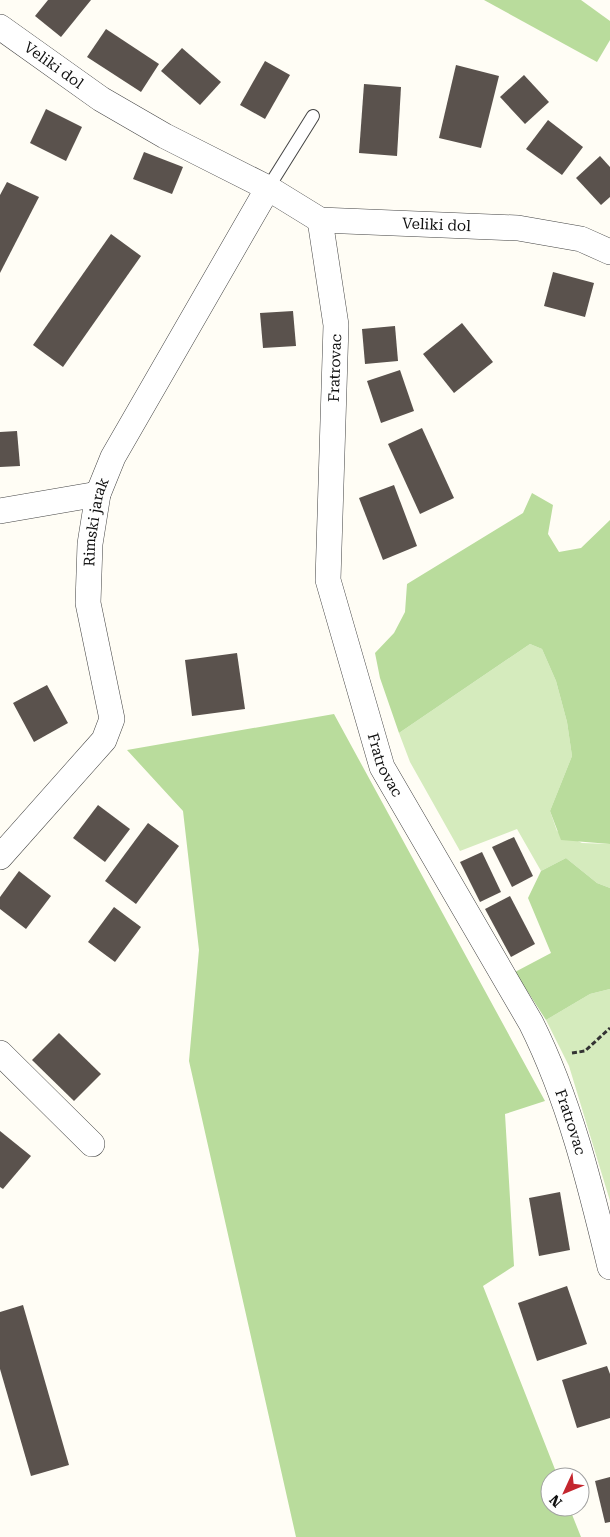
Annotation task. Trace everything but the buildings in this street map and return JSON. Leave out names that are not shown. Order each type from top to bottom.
[{"type":"street","name":"Veliki dol","points":[[0,27],[101,99],[165,136],[268,188],[320,220],[518,228],[581,239],[610,252]]},
{"type":"street","name":"Rimski jarak","points":[[0,857],[104,740],[112,719],[88,603],[90,544],[98,494],[113,457],[268,188]]},
{"type":"street","name":"Fratrovac","points":[[320,220],[336,325],[328,580],[382,767],[531,1023],[548,1057],[592,1192],[610,1267]]},
{"type":"street","points":[[0,511],[98,494]]},
{"type":"street","points":[[0,1053],[92,1144]]},
{"type":"lane","points":[[268,188],[314,116]]},
{"type":"path","points":[[548,1057],[585,1051],[610,1028]]},
{"type":"green space","points":[[484,0],[581,0],[610,21],[610,40],[597,62]]},
{"type":"green space","points":[[532,493],[553,505],[548,534],[559,552],[581,548],[610,520],[610,844],[561,840],[550,811],[572,756],[567,722],[556,681],[542,649],[530,644],[399,733],[380,678],[375,653],[394,633],[405,612],[407,584],[523,513]]},
{"type":"green space","points":[[530,644],[542,649],[556,681],[567,722],[572,756],[550,811],[557,831],[582,843],[610,844],[610,888],[597,883],[566,858],[541,871],[517,829],[460,851],[410,762],[399,733]]},
{"type":"green space","points":[[334,714],[545,1101],[505,1114],[514,1266],[483,1286],[554,1467],[540,1467],[540,1517],[573,1517],[581,1537],[296,1537],[189,1061],[199,950],[183,811],[127,750]]},
{"type":"green space","points":[[566,858],[597,883],[610,888],[610,989],[590,994],[546,1020],[515,972],[551,953],[528,898],[541,871]]},
{"type":"green space","points":[[610,989],[610,1201],[569,1066],[546,1020],[590,994]]}]
